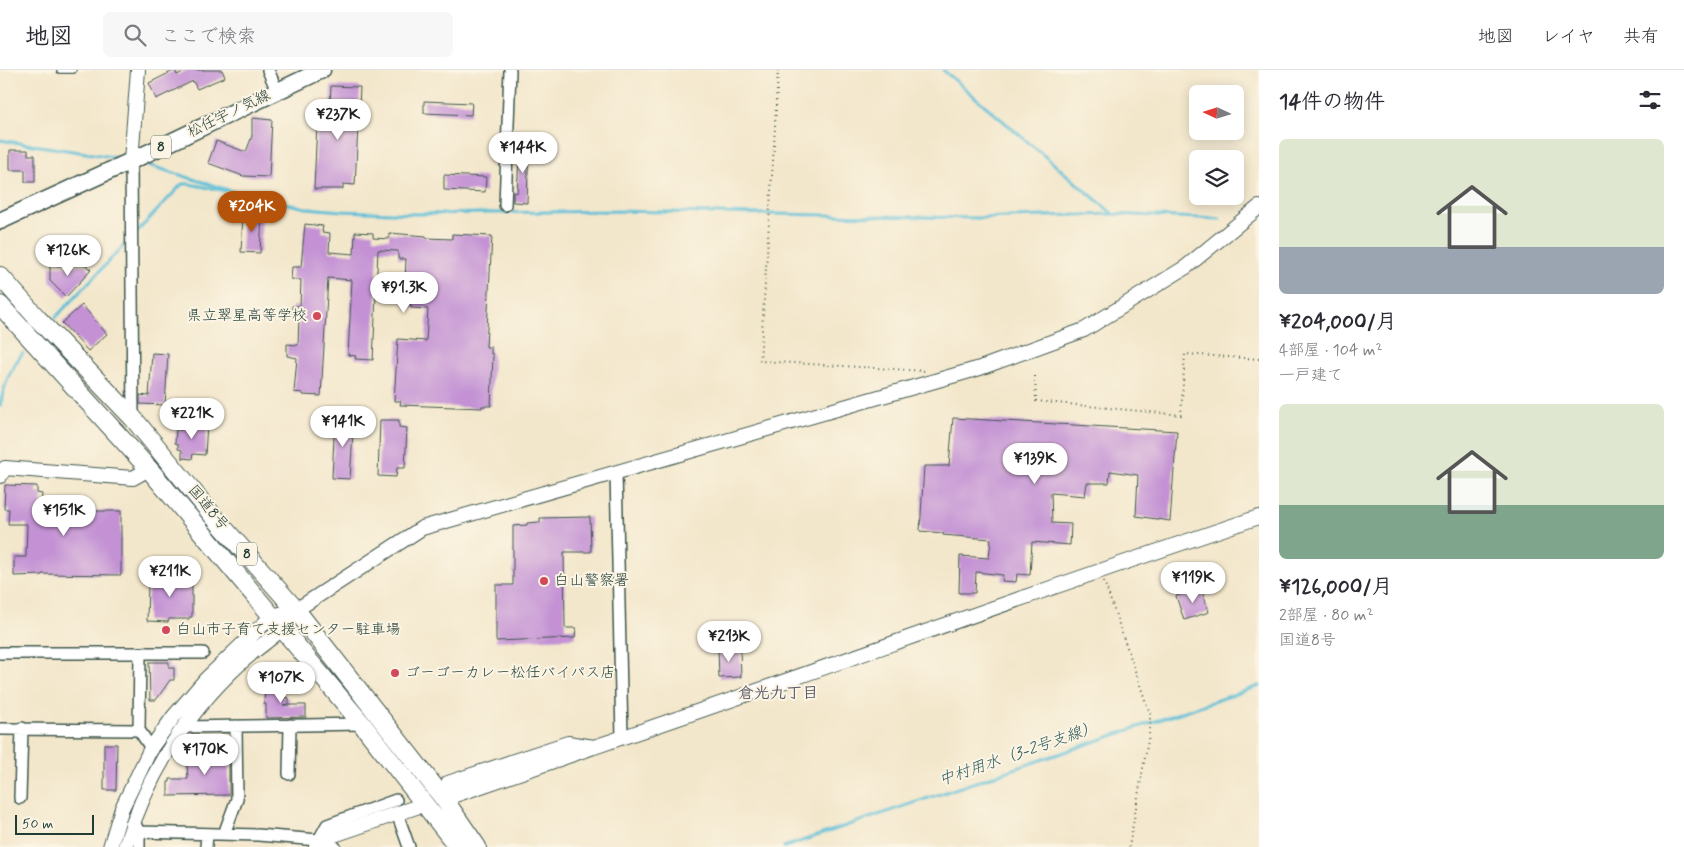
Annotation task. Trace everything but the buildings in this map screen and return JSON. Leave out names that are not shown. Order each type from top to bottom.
[{"type":"highway","name":"国道8号","points":[[0,276],[133,418],[214,517],[296,610],[446,791],[477,847]]},
{"type":"highway","name":"国道8号","points":[[0,305],[150,469],[362,724],[458,847]]},
{"type":"main road","name":"松任宇ノ気線","points":[[0,221],[322,70]]},
{"type":"street","points":[[133,418],[131,161],[138,70]]},
{"type":"street","points":[[268,70],[277,91]]},
{"type":"street","points":[[505,205],[510,70]]},
{"type":"street","points":[[110,847],[122,808],[151,748],[174,716],[206,680],[296,610],[422,528],[980,368],[1084,330],[1186,267],[1259,207]]},
{"type":"street","points":[[0,476],[5,468],[133,478],[150,469]]},
{"type":"street","points":[[616,472],[622,737]]},
{"type":"street","points":[[446,791],[594,747],[1051,589],[1100,570],[1259,517]]},
{"type":"street","points":[[125,847],[136,826],[162,759],[183,726],[212,690],[278,623]]},
{"type":"street","points":[[0,653],[203,653]]},
{"type":"street","points":[[140,654],[139,730],[151,748]]},
{"type":"street","points":[[183,726],[362,724]]},
{"type":"street","points":[[289,774],[290,725]]},
{"type":"street","points":[[224,834],[237,799],[236,726]]},
{"type":"street","points":[[20,798],[22,728]]},
{"type":"street","points":[[0,729],[139,730]]},
{"type":"street","points":[[136,826],[207,834],[258,836],[321,845],[331,836],[396,807],[425,804]]},
{"type":"street","points":[[396,807],[409,847]]},
{"type":"street","points":[[136,826],[139,847]]},
{"type":"street","points":[[206,847],[207,834]]},
{"type":"street","points":[[255,847],[258,836]]},
{"type":"lane","points":[[60,70],[73,70]]},
{"type":"path","points":[[778,70],[760,361],[931,371]]},
{"type":"path","points":[[1035,376],[1036,401],[1181,415],[1185,354],[1259,359]]},
{"type":"path","points":[[1100,570],[1150,714],[1150,729],[1129,847]]},
{"type":"waterway","points":[[943,70],[1113,214]]},
{"type":"waterway","points":[[0,140],[119,158]]},
{"type":"waterway","points":[[145,164],[235,192],[306,208],[342,211],[417,214],[615,211],[976,218],[1113,214],[1220,219]]},
{"type":"waterway","points":[[135,234],[182,184],[225,191]]},
{"type":"waterway","points":[[55,318],[129,240]]},
{"type":"waterway","points":[[0,406],[8,378],[14,365],[23,353]]},
{"type":"waterway","name":"中村用水（3-2号支線）","points":[[784,847],[1259,686]]},
{"type":"place","name":"県立翠星高等学校","points":[[317,316]]},
{"type":"place","name":"白山警察署","points":[[544,581]]},
{"type":"place","name":"白山市子育て支援センター駐車場","points":[[166,630]]},
{"type":"place","name":"ゴーゴーカレー松任バイパス店","points":[[395,673]]},
{"type":"district","name":"倉光九丁目","points":[[778,693]]}]
